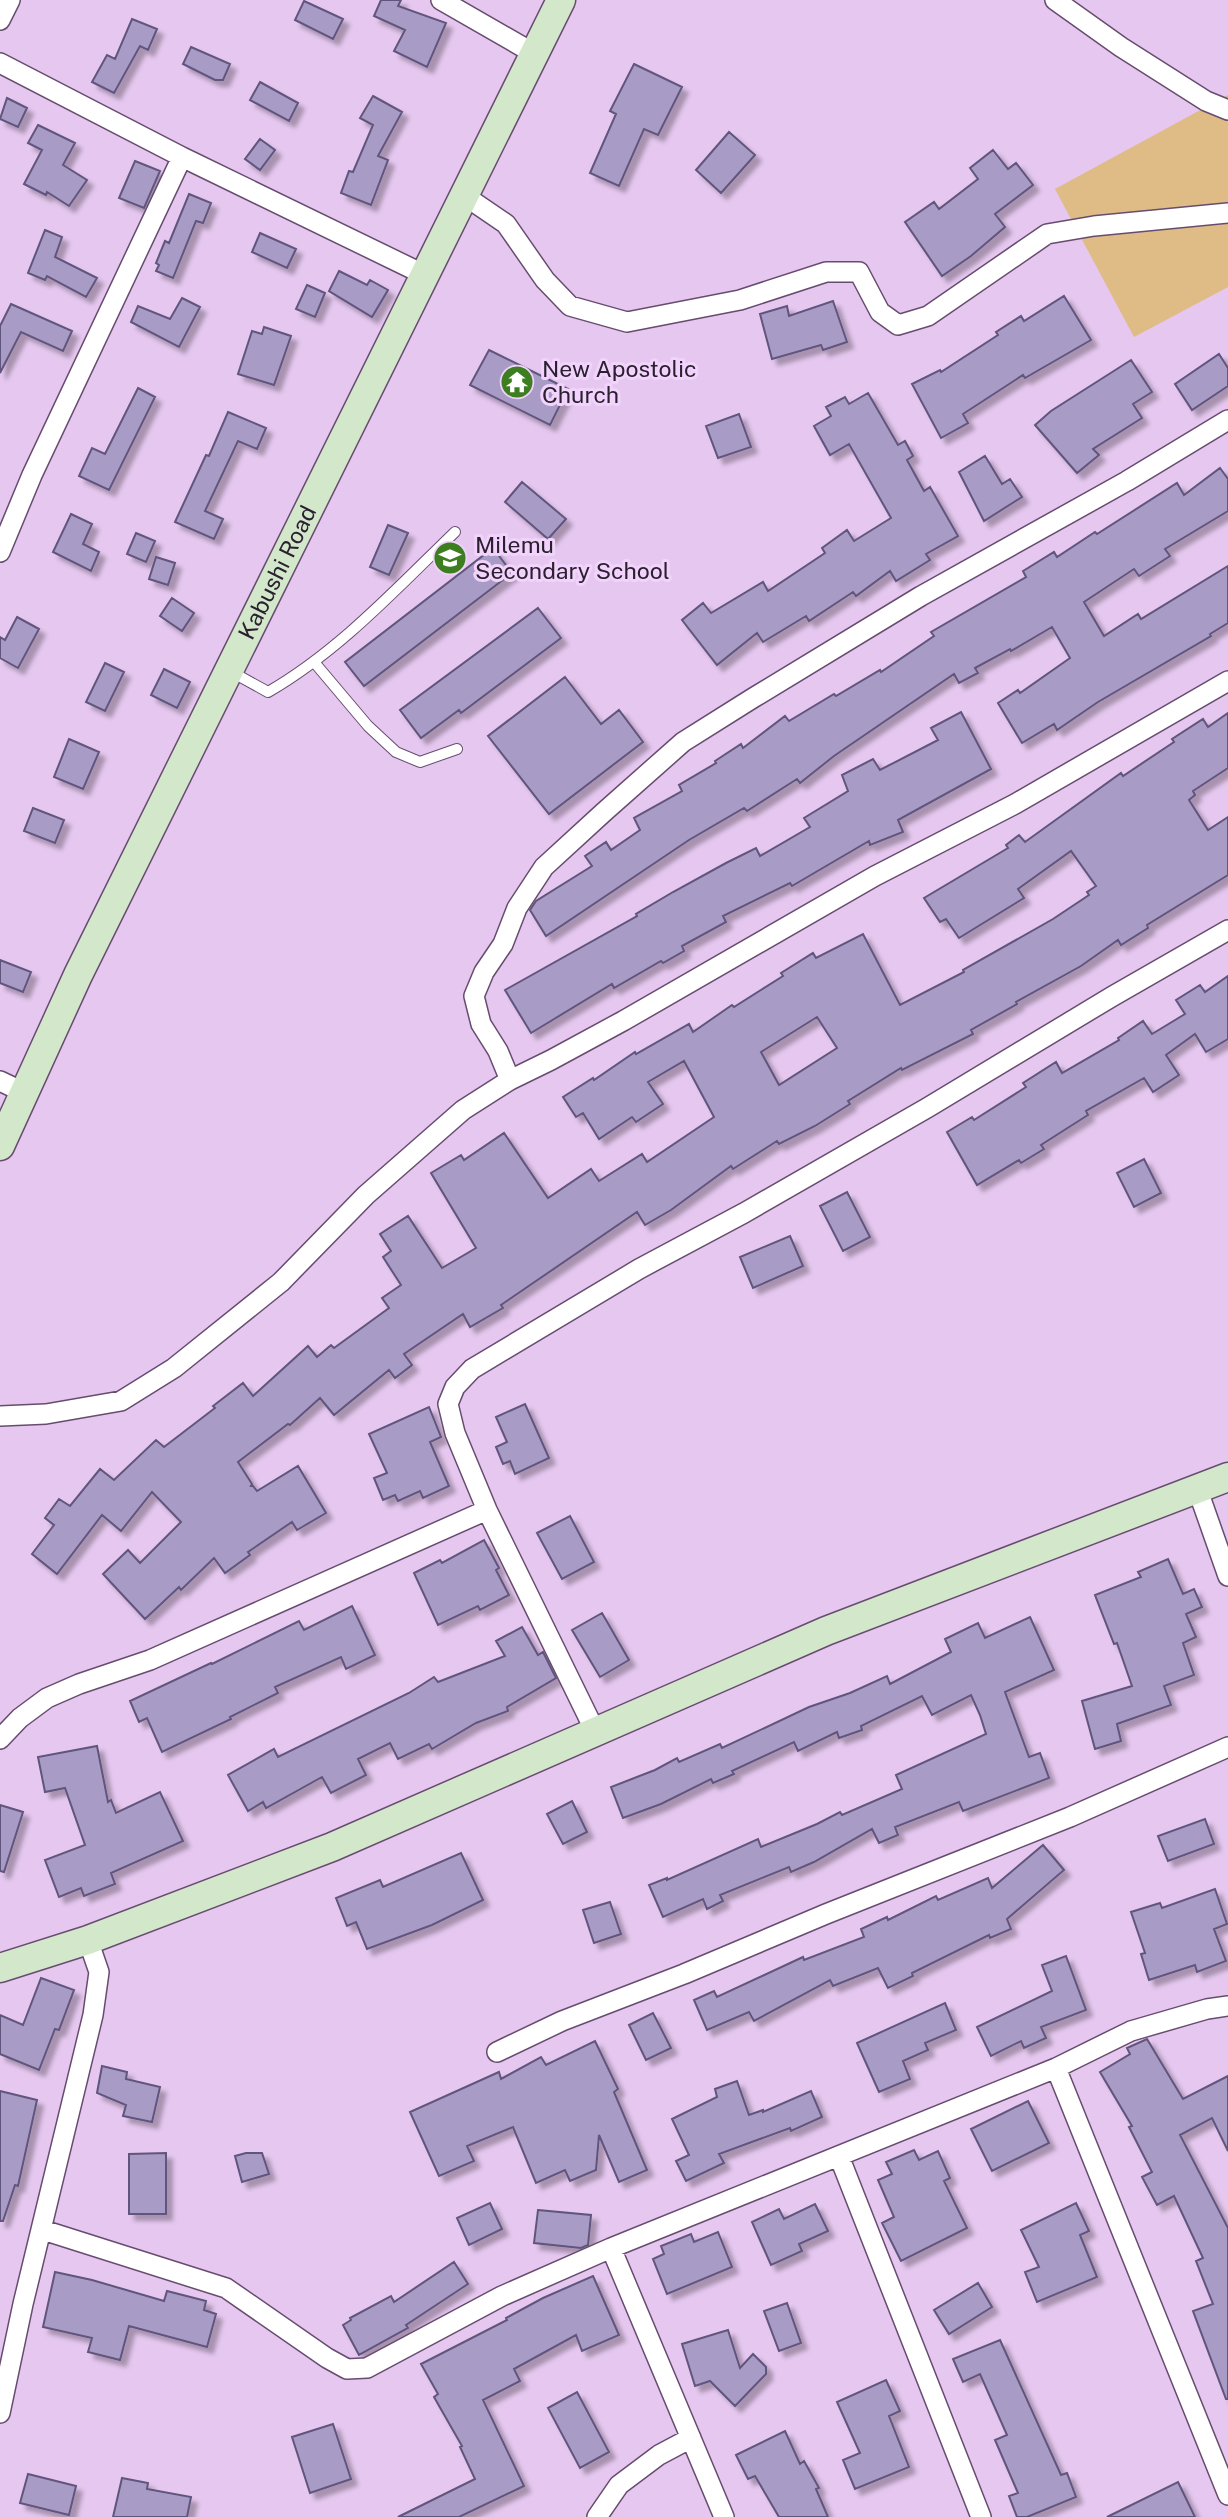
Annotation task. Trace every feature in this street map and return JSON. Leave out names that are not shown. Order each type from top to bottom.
[{"type":"street","points":[[0,20],[10,0]]},
{"type":"street","points":[[441,0],[535,54]]},
{"type":"street","name":"Kabushi Road","points":[[0,1146],[11,1087],[78,975],[561,0]]},
{"type":"street","points":[[1055,0],[1121,47],[1206,101],[1228,110]]},
{"type":"street","points":[[4,72],[425,275]]},
{"type":"street","points":[[0,552],[32,475],[182,157]]},
{"type":"street","points":[[465,196],[506,224],[545,280],[569,306],[627,322],[740,300],[826,272],[859,272],[880,312],[898,325],[928,316],[1047,234],[1094,226],[1228,213]]},
{"type":"street","points":[[510,1080],[498,1051],[481,1024],[474,996],[484,972],[503,944],[517,908],[544,867],[683,742],[921,596],[1127,481],[1228,420]]},
{"type":"street","points":[[0,1416],[46,1414],[121,1401],[174,1368],[281,1282],[366,1195],[453,1119],[510,1080],[623,1021],[874,876],[1015,804],[1228,681]]},
{"type":"street","points":[[596,1733],[487,1510],[455,1433],[448,1404],[455,1387],[472,1369],[639,1269],[744,1213],[927,1108],[1228,930]]},
{"type":"street","points":[[0,1968],[88,1940],[332,1847],[826,1631],[1228,1477]]},
{"type":"street","points":[[1198,1488],[1228,1576]]},
{"type":"street","points":[[0,1739],[20,1718],[47,1698],[150,1660],[487,1510]]},
{"type":"street","points":[[497,2052],[562,2021],[1070,1818],[1228,1747]]},
{"type":"street","points":[[0,2413],[20,2316],[93,2015],[99,1972],[88,1940]]},
{"type":"street","points":[[43,2230],[226,2288],[327,2358],[347,2369],[367,2368],[502,2296],[611,2248],[1056,2068],[1131,2031],[1207,2009],[1228,2006]]},
{"type":"street","points":[[1056,2068],[1228,2495]]},
{"type":"street","points":[[839,2156],[981,2517]]},
{"type":"street","points":[[611,2248],[724,2517]]},
{"type":"street","points":[[597,2517],[620,2485],[659,2455],[691,2438]]},
{"type":"lane","points":[[230,671],[268,692],[302,673],[455,532]]},
{"type":"lane","points":[[313,662],[368,726],[397,752],[420,762],[457,748]]},
{"type":"shaded area","points":[[1228,95],[1228,287],[1134,337],[1055,189]]},
{"type":"building","points":[[381,0],[401,0],[398,6],[446,23],[427,67],[394,51],[405,30],[374,16]]},
{"type":"building","points":[[304,1],[343,19],[333,39],[295,20]]},
{"type":"building","points":[[132,19],[157,29],[148,50],[140,46],[114,93],[92,82],[107,55],[115,59]]},
{"type":"building","points":[[191,47],[230,64],[223,80],[215,80],[183,64]]},
{"type":"building","points":[[634,64],[682,87],[658,135],[644,129],[619,186],[590,173],[616,114],[610,111]]},
{"type":"building","points":[[260,82],[298,103],[289,121],[250,100]]},
{"type":"building","points":[[373,96],[402,112],[378,156],[388,160],[371,205],[341,193],[349,171],[353,172],[373,125],[360,118]]},
{"type":"building","points":[[7,98],[27,108],[18,127],[0,119]]},
{"type":"building","points":[[38,125],[75,143],[63,165],[87,180],[69,206],[47,192],[46,195],[24,184],[42,150],[28,143]]},
{"type":"building","points":[[729,132],[755,155],[721,193],[696,170]]},
{"type":"building","points":[[260,139],[275,150],[260,170],[245,159]]},
{"type":"building","points":[[993,150],[1008,169],[1016,163],[1033,185],[995,214],[1005,227],[942,276],[905,222],[934,202],[939,209],[978,179],[970,168]]},
{"type":"building","points":[[135,161],[160,171],[144,208],[119,198]]},
{"type":"building","points":[[189,194],[211,203],[203,223],[196,221],[173,278],[156,271],[159,265],[156,263],[165,241],[169,243]]},
{"type":"building","points":[[45,230],[62,237],[55,257],[97,278],[86,297],[47,276],[45,280],[28,273]]},
{"type":"building","points":[[260,233],[296,249],[287,268],[252,252]]},
{"type":"building","points":[[339,271],[367,285],[370,280],[388,290],[372,317],[329,291]]},
{"type":"building","points":[[307,285],[325,293],[315,317],[296,309]]},
{"type":"building","points":[[1064,296],[1091,340],[1025,378],[1023,375],[963,414],[968,423],[941,438],[912,384],[940,370],[941,372],[998,335],[996,332],[1021,316],[1024,321]]},
{"type":"building","points":[[182,298],[200,307],[179,347],[131,322],[138,306],[170,319]]},
{"type":"building","points":[[833,301],[847,342],[823,350],[821,345],[772,359],[760,314],[787,306],[789,316]]},
{"type":"building","points":[[11,304],[72,331],[63,351],[21,332],[0,373],[0,326]]},
{"type":"building","points":[[264,327],[291,336],[274,385],[238,374],[252,331],[262,334]]},
{"type":"building","points":[[489,350],[568,389],[550,425],[470,385]]},
{"type":"building","points":[[1219,354],[1228,368],[1228,386],[1192,410],[1175,384]]},
{"type":"building","points":[[1131,360],[1152,392],[1133,404],[1142,418],[1093,449],[1099,455],[1077,473],[1035,425],[1051,411]]},
{"type":"building","points":[[138,388],[155,397],[109,490],[79,476],[92,448],[105,454]]},
{"type":"building","points":[[868,393],[898,445],[905,441],[913,456],[907,460],[924,491],[930,487],[958,536],[926,554],[930,560],[896,581],[890,571],[856,596],[853,592],[809,621],[806,616],[763,642],[757,633],[717,665],[682,620],[703,603],[711,613],[763,582],[768,591],[825,553],[822,548],[847,530],[854,541],[891,518],[849,444],[830,455],[814,426],[831,416],[826,407],[845,397],[849,404]]},
{"type":"building","points":[[228,412],[266,428],[257,449],[238,441],[205,511],[223,519],[214,539],[175,522]]},
{"type":"building","points":[[739,414],[751,447],[718,458],[706,426]]},
{"type":"building","points":[[985,456],[1002,484],[1010,479],[1022,497],[984,521],[959,472]]},
{"type":"building","points":[[1220,468],[1228,479],[1228,511],[1165,549],[1170,556],[1139,576],[1134,569],[1084,602],[1104,636],[1138,614],[1141,619],[1228,566],[1228,623],[1210,634],[1211,636],[1098,702],[1057,730],[1054,724],[1022,743],[998,703],[1018,690],[1020,693],[1070,658],[1052,627],[975,668],[978,673],[959,683],[954,674],[834,756],[800,783],[797,779],[747,811],[744,808],[689,840],[546,936],[530,910],[536,901],[592,866],[585,856],[606,842],[611,850],[640,830],[634,818],[682,791],[679,785],[741,744],[743,748],[785,716],[789,721],[834,694],[836,696],[880,670],[881,672],[934,636],[931,632],[1026,577],[1023,571],[1054,552],[1057,557],[1177,483],[1184,495]]},
{"type":"building","points":[[522,482],[566,519],[548,539],[505,502]]},
{"type":"building","points":[[71,514],[92,524],[83,544],[99,552],[91,571],[53,552]]},
{"type":"building","points":[[388,525],[408,533],[389,575],[370,567]]},
{"type":"building","points":[[136,533],[155,541],[146,562],[127,554]]},
{"type":"building","points":[[493,548],[512,573],[364,686],[345,662]]},
{"type":"building","points":[[156,557],[175,563],[168,585],[149,579]]},
{"type":"building","points":[[172,598],[194,613],[182,631],[160,616]]},
{"type":"building","points":[[538,608],[561,638],[461,713],[459,710],[421,738],[400,710]]},
{"type":"building","points":[[17,617],[39,629],[18,668],[0,658],[0,637],[5,640]]},
{"type":"building","points":[[105,663],[124,672],[105,711],[86,702]]},
{"type":"building","points":[[164,669],[190,682],[177,708],[151,695]]},
{"type":"building","points":[[565,677],[601,724],[619,710],[643,742],[549,814],[488,736]]},
{"type":"building","points":[[961,712],[991,769],[898,820],[903,832],[870,845],[869,841],[792,886],[790,883],[723,916],[726,922],[682,946],[684,951],[614,988],[612,984],[531,1033],[505,990],[726,863],[756,848],[760,856],[810,827],[804,818],[848,791],[842,775],[873,759],[880,770],[938,740],[931,728]]},
{"type":"building","points":[[1228,713],[1228,768],[1193,791],[1195,795],[1189,800],[1208,830],[1228,817],[1228,875],[1147,925],[1148,928],[1121,945],[1118,940],[1081,966],[971,1030],[973,1034],[902,1070],[901,1068],[848,1101],[850,1104],[815,1126],[779,1144],[777,1141],[733,1169],[731,1166],[671,1210],[645,1225],[637,1212],[501,1305],[503,1308],[470,1327],[463,1314],[404,1354],[412,1365],[395,1378],[389,1370],[334,1415],[320,1398],[290,1425],[238,1462],[251,1486],[257,1491],[298,1466],[326,1513],[297,1530],[292,1522],[248,1552],[250,1555],[225,1573],[214,1558],[181,1590],[179,1587],[145,1619],[103,1574],[128,1550],[140,1563],[181,1522],[152,1492],[121,1531],[102,1515],[57,1574],[32,1554],[54,1525],[45,1518],[59,1499],[70,1506],[100,1469],[114,1480],[156,1440],[164,1447],[243,1383],[253,1396],[308,1346],[317,1357],[331,1345],[334,1348],[389,1308],[382,1298],[401,1285],[383,1257],[391,1251],[380,1234],[408,1216],[442,1268],[476,1248],[431,1173],[461,1155],[464,1160],[504,1133],[548,1198],[591,1169],[599,1181],[642,1154],[647,1162],[714,1117],[684,1061],[648,1082],[663,1104],[636,1122],[632,1117],[599,1139],[583,1113],[576,1117],[563,1097],[635,1052],[636,1054],[689,1024],[693,1032],[732,1005],[734,1007],[783,976],[781,973],[813,953],[816,958],[863,934],[900,1005],[964,972],[963,970],[1053,919],[1089,895],[1087,892],[1096,886],[1071,851],[1018,889],[1024,898],[959,938],[946,919],[940,922],[924,898],[1008,848],[1006,845],[1019,835],[1025,842],[1121,773],[1123,776],[1174,742],[1172,739],[1203,719],[1208,727]],"holes":[[[817,1017],[837,1048],[779,1085],[761,1052]]]},
{"type":"building","points":[[69,739],[99,752],[83,789],[54,777]]},
{"type":"building","points":[[33,808],[64,820],[55,843],[24,831]]},
{"type":"building","points":[[0,960],[31,972],[23,992],[0,983]]},
{"type":"building","points":[[1228,976],[1228,1039],[1206,1052],[1195,1034],[1166,1055],[1179,1075],[1153,1092],[1144,1078],[1086,1111],[1088,1115],[1041,1145],[1044,1149],[1021,1163],[1019,1160],[977,1185],[947,1132],[972,1117],[974,1120],[1026,1087],[1023,1083],[1056,1062],[1062,1073],[1119,1040],[1118,1038],[1143,1021],[1152,1034],[1185,1014],[1176,1000],[1200,985],[1205,992]]},
{"type":"building","points":[[1144,1159],[1161,1193],[1134,1207],[1117,1173]]},
{"type":"building","points":[[847,1192],[870,1237],[843,1251],[820,1206]]},
{"type":"building","points":[[790,1236],[803,1266],[753,1288],[740,1257]]},
{"type":"building","points":[[525,1404],[549,1458],[515,1474],[510,1461],[503,1464],[496,1447],[507,1442],[496,1417]]},
{"type":"building","points":[[429,1407],[441,1437],[430,1442],[449,1486],[423,1498],[420,1491],[398,1501],[395,1495],[383,1500],[374,1478],[387,1473],[369,1434]]},
{"type":"building","points":[[570,1516],[594,1562],[562,1579],[537,1533]]},
{"type":"building","points":[[484,1540],[509,1595],[480,1610],[478,1606],[438,1625],[414,1573],[440,1560],[442,1563]]},
{"type":"building","points":[[1168,1559],[1183,1594],[1194,1589],[1202,1607],[1186,1614],[1196,1637],[1183,1643],[1194,1675],[1164,1686],[1171,1705],[1117,1724],[1121,1741],[1095,1749],[1082,1701],[1132,1686],[1117,1643],[1114,1644],[1095,1595],[1141,1577],[1138,1572]]},
{"type":"building","points":[[352,1606],[375,1655],[346,1669],[341,1657],[275,1687],[278,1693],[162,1752],[147,1718],[139,1722],[130,1701],[299,1621],[304,1630]]},
{"type":"building","points":[[602,1613],[629,1660],[600,1677],[572,1630]]},
{"type":"building","points":[[1030,1617],[1054,1670],[1005,1692],[1029,1757],[1040,1753],[1049,1778],[963,1811],[959,1802],[895,1827],[898,1835],[879,1843],[872,1829],[791,1872],[789,1867],[720,1895],[723,1901],[707,1909],[703,1899],[663,1917],[649,1885],[667,1880],[758,1839],[761,1847],[840,1812],[842,1815],[902,1789],[896,1775],[986,1734],[980,1715],[971,1695],[932,1715],[922,1696],[861,1726],[862,1730],[839,1738],[837,1732],[798,1751],[794,1742],[732,1771],[734,1774],[713,1783],[711,1779],[661,1804],[623,1818],[611,1787],[655,1770],[677,1758],[679,1762],[720,1744],[722,1748],[809,1707],[850,1693],[887,1676],[890,1684],[951,1652],[945,1639],[978,1623],[985,1638]]},
{"type":"building","points":[[522,1627],[538,1655],[543,1652],[556,1678],[507,1707],[508,1711],[476,1723],[432,1749],[429,1744],[398,1759],[390,1743],[358,1759],[366,1775],[331,1793],[322,1777],[266,1808],[263,1802],[248,1811],[228,1775],[274,1749],[278,1757],[409,1693],[434,1677],[438,1682],[505,1656],[496,1641]]},
{"type":"building","points":[[97,1746],[108,1802],[111,1800],[116,1813],[160,1792],[183,1841],[111,1873],[115,1884],[84,1896],[81,1888],[59,1897],[45,1860],[85,1845],[65,1788],[45,1792],[38,1757]]},
{"type":"building","points":[[572,1801],[587,1832],[563,1844],[547,1814]]},
{"type":"building","points":[[0,1805],[23,1812],[4,1872],[0,1871]]},
{"type":"building","points":[[1205,1819],[1214,1844],[1168,1861],[1158,1836]]},
{"type":"building","points":[[1043,1845],[1064,1870],[1007,1919],[1011,1929],[990,1938],[989,1935],[912,1973],[913,1976],[888,1988],[878,1968],[833,1986],[830,1980],[754,2021],[749,2012],[707,2030],[694,2000],[714,1991],[717,1997],[803,1957],[804,1960],[864,1937],[861,1929],[887,1917],[888,1920],[936,1896],[938,1900],[988,1878],[992,1888]]},
{"type":"building","points":[[461,1853],[483,1900],[432,1925],[367,1949],[356,1922],[347,1926],[336,1898],[380,1880],[383,1887]]},
{"type":"building","points":[[1215,1889],[1227,1924],[1214,1929],[1226,1961],[1197,1972],[1195,1965],[1149,1980],[1141,1954],[1145,1953],[1131,1912],[1160,1903],[1162,1908]]},
{"type":"building","points":[[610,1902],[621,1934],[594,1943],[583,1910]]},
{"type":"building","points":[[1066,1956],[1086,2010],[1041,2027],[1046,2038],[1024,2048],[1021,2041],[991,2056],[977,2027],[1052,1991],[1042,1965]]},
{"type":"building","points":[[41,1978],[74,1990],[59,2030],[55,2029],[39,2070],[0,2054],[0,2015],[23,2025]]},
{"type":"building","points":[[945,2003],[956,2030],[925,2043],[928,2050],[903,2061],[910,2079],[879,2092],[857,2043]]},
{"type":"building","points":[[653,2013],[671,2048],[646,2060],[629,2025]]},
{"type":"building","points":[[1147,2039],[1183,2099],[1228,2076],[1228,2151],[1212,2118],[1180,2135],[1228,2228],[1228,2399],[1193,2311],[1213,2304],[1196,2261],[1203,2258],[1174,2196],[1157,2205],[1142,2177],[1152,2172],[1129,2127],[1132,2126],[1100,2072],[1130,2054],[1127,2048]]},
{"type":"building","points":[[595,2041],[618,2089],[614,2092],[647,2170],[619,2182],[599,2135],[596,2170],[570,2181],[565,2170],[536,2183],[513,2127],[467,2146],[474,2161],[439,2176],[410,2112],[499,2072],[501,2079],[541,2057],[546,2065]]},
{"type":"building","points":[[102,2066],[127,2072],[126,2079],[160,2087],[152,2122],[123,2116],[126,2105],[97,2093]]},
{"type":"building","points":[[737,2081],[749,2115],[763,2112],[811,2091],[822,2117],[791,2131],[790,2128],[719,2154],[724,2163],[686,2181],[676,2161],[689,2155],[672,2119],[717,2097],[715,2089]]},
{"type":"building","points":[[0,2091],[37,2100],[18,2186],[15,2185],[3,2221],[0,2221]]},
{"type":"building","points":[[1028,2101],[1049,2143],[992,2171],[971,2129]]},
{"type":"building","points":[[914,2150],[919,2160],[938,2151],[950,2178],[944,2181],[967,2228],[901,2261],[882,2223],[894,2217],[878,2180],[892,2174],[886,2162]]},
{"type":"building","points":[[166,2153],[166,2214],[129,2214],[129,2154]]},
{"type":"building","points":[[262,2153],[269,2174],[242,2182],[235,2156]]},
{"type":"building","points":[[490,2203],[502,2229],[469,2245],[457,2218]]},
{"type":"building","points":[[1076,2203],[1089,2231],[1080,2235],[1097,2277],[1037,2302],[1025,2272],[1039,2267],[1021,2230]]},
{"type":"building","points":[[815,2204],[828,2231],[799,2244],[802,2251],[771,2265],[752,2222],[779,2209],[784,2219]]},
{"type":"building","points":[[538,2210],[591,2215],[588,2245],[581,2248],[534,2243]]},
{"type":"building","points":[[718,2232],[732,2267],[667,2294],[653,2259],[664,2254],[661,2246],[691,2234],[694,2242]]},
{"type":"building","points":[[454,2262],[468,2284],[406,2325],[408,2328],[359,2355],[343,2325],[351,2320],[350,2318],[391,2296],[394,2302]]},
{"type":"building","points":[[55,2272],[164,2301],[167,2291],[206,2301],[204,2310],[216,2314],[207,2347],[129,2326],[120,2360],[88,2352],[92,2338],[43,2327]]},
{"type":"building","points":[[593,2276],[619,2335],[582,2351],[576,2335],[514,2369],[520,2381],[483,2400],[524,2486],[459,2517],[398,2517],[475,2479],[460,2447],[462,2446],[434,2397],[438,2394],[421,2364],[507,2320],[506,2318],[543,2298]]},
{"type":"building","points":[[978,2283],[992,2307],[949,2334],[934,2310]]},
{"type":"building","points":[[787,2303],[801,2343],[779,2351],[764,2311]]},
{"type":"building","points":[[728,2330],[740,2368],[753,2354],[766,2367],[766,2374],[735,2406],[710,2381],[695,2386],[682,2344]]},
{"type":"building","points":[[1000,2340],[1061,2475],[1067,2473],[1076,2497],[1027,2517],[1017,2517],[1009,2496],[1018,2493],[995,2440],[1007,2435],[980,2374],[963,2382],[953,2359]]},
{"type":"building","points":[[886,2380],[900,2411],[889,2416],[909,2467],[855,2489],[843,2460],[860,2453],[837,2402]]},
{"type":"building","points":[[577,2392],[609,2452],[580,2468],[548,2408]]},
{"type":"building","points":[[333,2424],[351,2479],[310,2493],[292,2437]]},
{"type":"building","points":[[785,2431],[800,2464],[804,2461],[819,2488],[816,2489],[828,2517],[779,2517],[755,2476],[748,2479],[736,2455]]},
{"type":"building","points":[[28,2474],[76,2486],[69,2515],[20,2503]]},
{"type":"building","points":[[122,2478],[148,2483],[147,2489],[191,2497],[187,2517],[113,2517]]},
{"type":"building","points":[[1178,2482],[1195,2517],[1107,2517]]},
{"type":"place","name":"New Apostolic Church","points":[[517,382]]},
{"type":"place","name":"Milemu Secondary School","points":[[450,558]]}]
